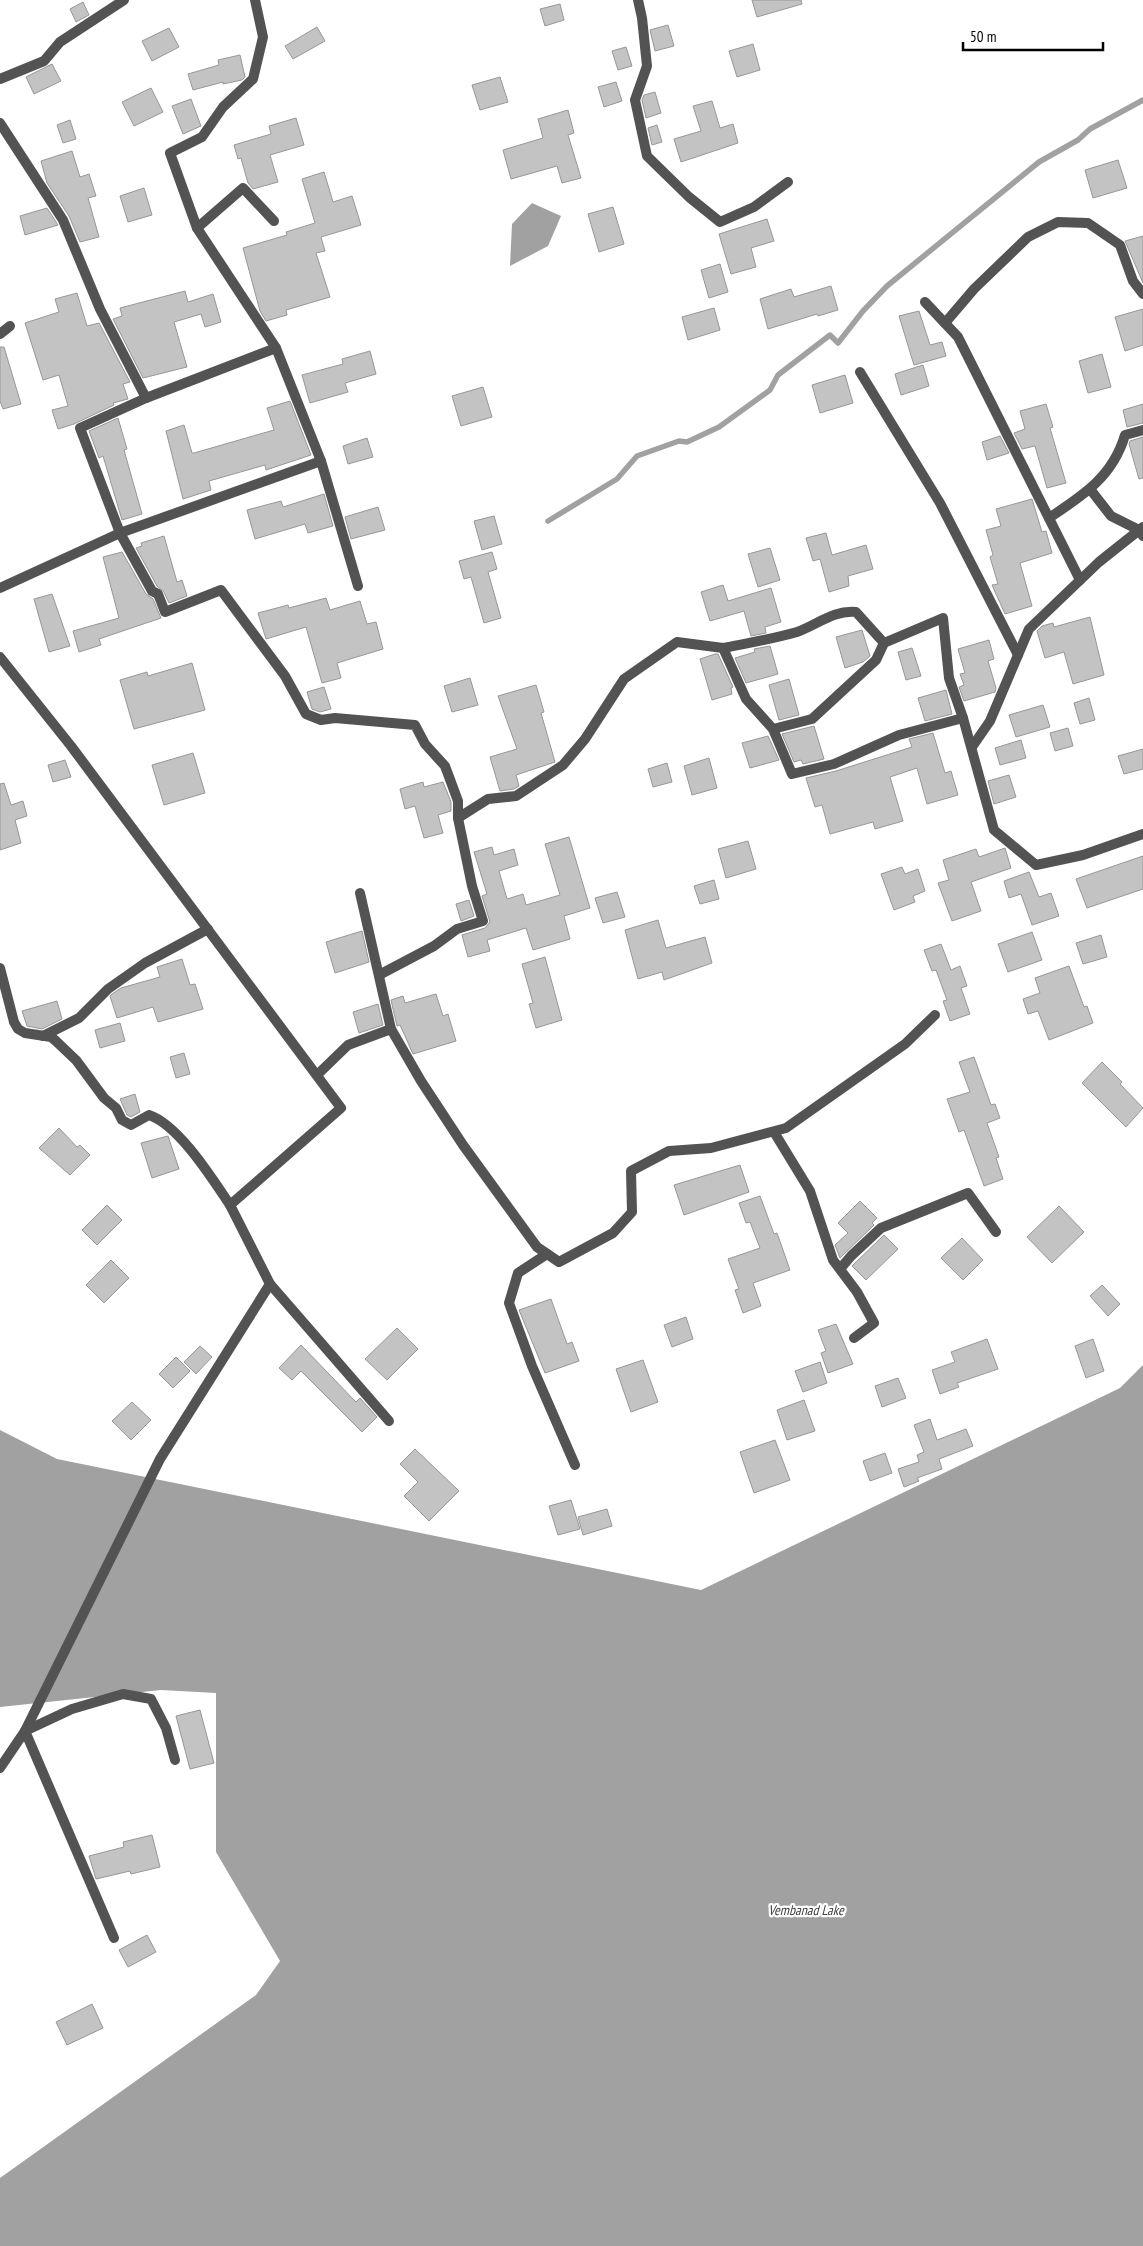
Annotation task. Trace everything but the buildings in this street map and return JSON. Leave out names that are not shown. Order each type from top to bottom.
[{"type":"street","points":[[0,79],[44,61],[60,42],[124,0]]},
{"type":"street","points":[[255,0],[263,37],[253,78],[223,107],[202,137],[170,153],[197,228],[276,348],[321,461],[358,586]]},
{"type":"street","points":[[638,0],[642,18],[647,66],[634,100],[648,156],[689,197],[720,222],[754,207],[788,182]]},
{"type":"street","points":[[0,123],[63,220],[100,309],[146,398]]},
{"type":"street","points":[[197,228],[243,188],[274,221]]},
{"type":"street","points":[[945,323],[974,289],[1028,237],[1058,222],[1088,223],[1120,245],[1132,281],[1143,294]]},
{"type":"street","points":[[925,302],[958,337],[1080,580]]},
{"type":"street","points":[[0,334],[10,326]]},
{"type":"street","points":[[276,348],[146,398],[80,428],[120,533],[152,591],[158,594],[165,612],[221,590],[285,676],[306,714],[321,720],[335,718],[415,725],[425,744],[445,766],[458,801],[458,818],[472,886],[483,921],[457,929],[434,946],[379,975]]},
{"type":"street","points":[[860,372],[940,504],[1018,655]]},
{"type":"street","points":[[1049,518],[1090,489],[1119,454],[1125,435],[1143,430]]},
{"type":"street","points":[[0,588],[120,533],[321,461]]},
{"type":"street","points":[[972,747],[990,721],[1028,629],[1080,580],[1142,531],[1110,516],[1090,489]]},
{"type":"street","points":[[458,818],[488,800],[516,796],[563,765],[585,739],[624,679],[677,642],[723,648],[797,632],[838,612],[847,611],[856,612],[884,643]]},
{"type":"street","points":[[773,729],[812,719],[876,660],[884,643],[943,618],[948,678],[972,747],[994,830],[1036,865],[1082,855],[1143,834]]},
{"type":"street","points":[[723,648],[746,699],[773,729],[792,774],[834,764],[899,735],[963,718]]},
{"type":"street","points":[[0,657],[71,746],[341,1108],[230,1205]]},
{"type":"street","points":[[360,893],[390,1028],[421,1081],[463,1145],[537,1247],[559,1262],[613,1233],[632,1212],[631,1171],[668,1151],[711,1148],[786,1128],[905,1044],[935,1015]]},
{"type":"street","points":[[43,1036],[79,1018],[108,989],[145,963],[208,929]]},
{"type":"street","points":[[0,968],[14,1022],[18,1029],[25,1033],[50,1037],[56,1041],[76,1060],[104,1098],[116,1108],[122,1120],[131,1125],[150,1115],[168,1127],[203,1164],[230,1205],[270,1284],[389,1421]]},
{"type":"street","points":[[317,1075],[348,1045],[390,1028]]},
{"type":"street","points":[[774,1132],[810,1191],[833,1260],[857,1292],[874,1323],[854,1338]]},
{"type":"street","points":[[840,1270],[851,1256],[881,1228],[968,1193],[996,1232]]},
{"type":"street","points":[[547,1254],[518,1273],[509,1303],[532,1366],[575,1465]]},
{"type":"street","points":[[0,1768],[25,1731],[160,1458],[270,1284]]},
{"type":"street","points":[[25,1731],[72,1709],[123,1694],[151,1699],[166,1728],[175,1760]]},
{"type":"street","points":[[25,1731],[114,1938]]},
{"type":"water","points":[[532,203],[561,216],[548,246],[510,266],[512,224]]},
{"type":"water","name":"Vembanad Lake","points":[[1143,1365],[1143,2246],[0,2246],[0,2178],[256,1995],[280,1961],[216,1852],[216,1693],[161,1690],[0,1707],[0,1430],[57,1459],[701,1590],[1120,1388]]},
{"type":"waterway","points":[[548,521],[617,479],[637,456],[679,441],[687,442],[719,427],[770,390],[778,375],[830,335],[838,343],[863,311],[887,286],[1039,162],[1078,140],[1090,129],[1143,100]]}]
